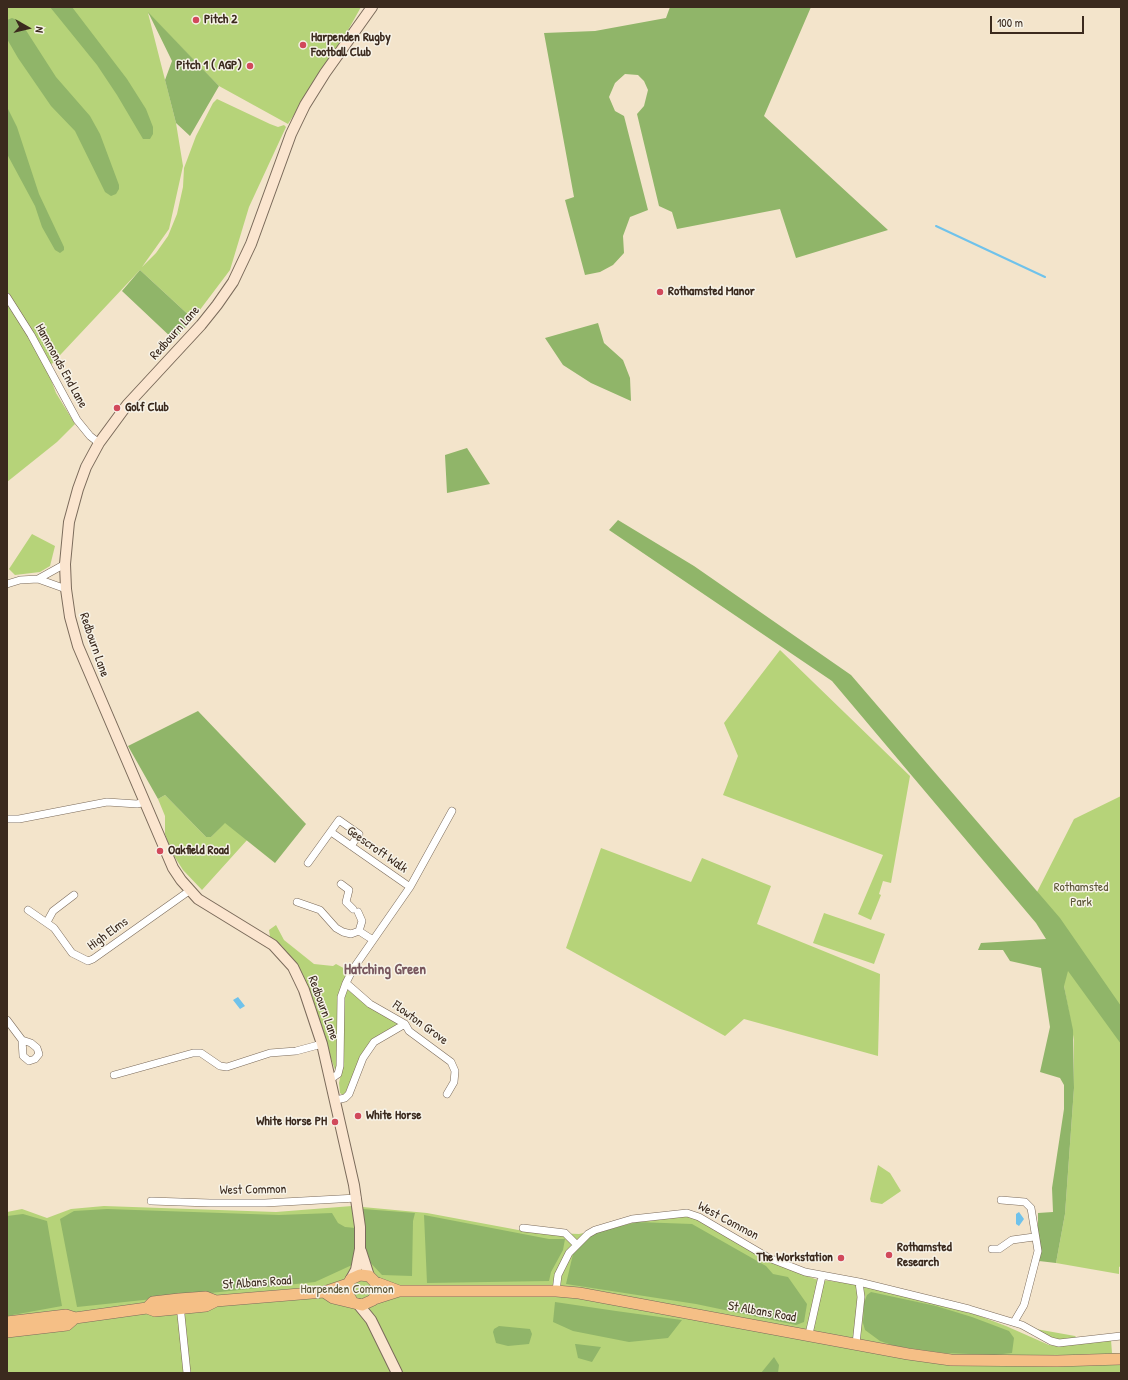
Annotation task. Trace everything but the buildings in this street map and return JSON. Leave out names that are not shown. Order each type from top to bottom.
[{"type":"main road","name":"Redbourn Lane","points":[[350,1282],[356,1270],[360,1250],[360,1227],[356,1198],[331,1079],[322,1044],[304,990],[293,967],[282,953],[264,938],[207,906],[189,891],[173,868],[78,646],[70,617],[66,589],[65,564],[69,522],[78,489],[86,467],[99,443],[127,405],[201,325],[217,305],[232,282],[250,244],[291,134],[305,105],[325,73],[372,7]]},
{"type":"main road","name":"Redbourn Lane","points":[[360,1250],[372,1279]]},
{"type":"main road","name":"St Albans Road","points":[[7,1322],[66,1315],[75,1318],[147,1308],[153,1302],[180,1304],[206,1297],[216,1301],[324,1292],[350,1282],[360,1275],[399,1291]]},
{"type":"main road","points":[[371,1320],[377,1290],[372,1279]]},
{"type":"main road","points":[[350,1282],[347,1293],[371,1320],[397,1373]]},
{"type":"main road","name":"St Albans Road","points":[[324,1292],[333,1298],[366,1304],[374,1299],[399,1291],[556,1291],[579,1293],[951,1360],[1057,1361],[1121,1359]]},
{"type":"main road","name":"St Albans Road","points":[[7,1332],[67,1325],[75,1318]]},
{"type":"street","name":"Hammonds End Lane","points":[[7,297],[31,335],[77,420],[90,436],[99,443]]},
{"type":"street","points":[[38,579],[65,564]]},
{"type":"street","points":[[7,584],[20,580],[38,579],[66,589]]},
{"type":"street","points":[[7,819],[19,819],[108,802],[133,804],[145,802]]},
{"type":"street","points":[[331,1079],[338,1074],[340,1066],[341,997],[346,983],[353,969],[410,887],[452,811]]},
{"type":"street","points":[[308,864],[339,820],[359,834],[351,846]]},
{"type":"street","name":"Geescroft Walk","points":[[331,832],[410,887]]},
{"type":"street","points":[[341,884],[349,890],[346,902],[355,910],[362,921],[359,931]]},
{"type":"street","name":"High Elms","points":[[28,910],[37,918],[47,922],[54,928],[72,953],[83,960],[91,961],[189,891]]},
{"type":"street","points":[[47,922],[53,910],[74,895]]},
{"type":"street","points":[[296,902],[320,910],[336,928],[343,932],[351,934],[359,931]]},
{"type":"street","points":[[359,931],[373,940]]},
{"type":"street","name":"Flowton Grove","points":[[346,983],[370,1004],[404,1024],[409,1031],[451,1062],[455,1071],[454,1082],[447,1094]]},
{"type":"street","points":[[7,1020],[22,1040]]},
{"type":"street","points":[[336,1100],[345,1098],[348,1094],[363,1058],[374,1042],[404,1024]]},
{"type":"street","points":[[114,1075],[193,1053],[200,1053],[220,1066],[227,1066],[270,1053],[296,1051],[322,1044]]},
{"type":"street","name":"West Common","points":[[151,1201],[265,1203],[356,1198]]},
{"type":"street","points":[[1001,1200],[1025,1202],[1029,1205],[1033,1212],[1034,1237],[1038,1252],[1024,1305],[1014,1322]]},
{"type":"street","name":"West Common","points":[[556,1291],[558,1275],[569,1253],[595,1230],[632,1219],[686,1213],[699,1217],[784,1265],[822,1276],[859,1282],[1014,1322],[1030,1328],[1051,1341],[1059,1343],[1121,1336]]},
{"type":"street","points":[[523,1228],[565,1233],[573,1239],[577,1245]]},
{"type":"street","points":[[992,1249],[999,1249],[1012,1240],[1034,1237]]},
{"type":"street","points":[[809,1334],[822,1276]]},
{"type":"street","points":[[856,1344],[862,1297],[859,1282]]},
{"type":"street","points":[[180,1304],[186,1373]]},
{"type":"green space","points":[[7,7],[361,7],[342,41],[288,124],[219,86],[148,13],[176,123],[183,166],[169,229],[142,267],[156,253],[168,236],[177,214],[183,187],[184,168],[196,136],[213,103],[217,99],[270,124],[278,127],[284,125],[286,127],[249,207],[230,270],[193,319],[140,270],[47,369],[56,393],[75,424],[57,442],[7,482]]},
{"type":"green space","points":[[50,7],[72,7],[127,79],[146,109],[153,127],[153,134],[150,139],[143,139],[97,65]]},
{"type":"green space","points":[[670,7],[811,7],[764,116],[888,230],[796,258],[780,209],[677,229],[672,212],[659,206],[637,114],[644,106],[648,90],[644,81],[638,75],[625,74],[615,83],[609,97],[615,111],[624,116],[648,210],[630,217],[623,236],[624,253],[613,265],[600,272],[585,275],[565,200],[574,197],[544,33],[595,31],[666,18]]},
{"type":"green space","points":[[148,12],[219,86],[190,136],[176,123],[165,80],[172,61]]},
{"type":"green space","points":[[12,18],[20,21],[56,77],[90,116],[100,134],[119,185],[119,189],[116,194],[111,196],[105,192],[75,131],[51,106],[18,58],[7,39],[7,20]]},
{"type":"green space","points":[[7,107],[17,127],[39,194],[64,247],[64,250],[60,253],[55,250],[42,227],[35,206],[7,154]]},
{"type":"green space","points":[[140,270],[193,319],[174,340],[122,291]]},
{"type":"green space","points":[[598,323],[604,343],[623,360],[630,378],[631,401],[591,383],[563,365],[545,338]]},
{"type":"green space","points":[[467,448],[490,484],[447,493],[445,455]]},
{"type":"green space","points":[[618,520],[694,566],[851,675],[1060,918],[1121,1006],[1121,1044],[1068,971],[1064,986],[1073,1030],[1074,1088],[1065,1214],[1056,1263],[1039,1261],[1036,1226],[1038,1225],[1038,1213],[1053,1212],[1052,1188],[1064,1109],[1064,1085],[1060,1078],[1040,1072],[1050,1027],[1041,968],[1010,961],[1003,950],[978,950],[981,943],[1046,939],[1036,923],[832,681],[609,530]]},
{"type":"green space","points":[[32,534],[55,546],[50,566],[40,572],[15,575],[9,569]]},
{"type":"green space","points":[[780,650],[910,776],[891,883],[883,881],[879,894],[881,895],[871,920],[858,914],[883,855],[723,795],[738,756],[724,723]]},
{"type":"green space","points":[[198,711],[306,824],[275,863],[225,823],[211,837],[206,837],[165,795],[158,799],[128,746]]},
{"type":"green space","points":[[165,795],[206,837],[211,837],[225,822],[248,839],[202,890],[183,870],[171,851],[165,834],[165,816],[158,799]]},
{"type":"green space","name":"Rothamsted Park","points":[[1121,796],[1121,1266],[1119,1267],[1119,1274],[1056,1263],[1065,1214],[1074,1088],[1074,1040],[1064,986],[1036,894],[1074,819]]},
{"type":"green space","points":[[601,848],[691,882],[702,858],[771,886],[757,924],[880,974],[878,1056],[744,1019],[725,1036],[566,948]]},
{"type":"green space","points":[[824,913],[885,934],[874,964],[813,943]]},
{"type":"green space","name":"Hatching Green","points":[[276,925],[284,940],[314,964],[333,966],[336,964],[349,971],[339,995],[338,1069],[335,1070],[303,975],[282,946],[270,937],[269,930]]},
{"type":"green space","name":"Hatching Green","points":[[346,989],[398,1024],[372,1039],[360,1058],[344,1096],[340,1093],[339,1083],[343,1064],[343,995]]},
{"type":"green space","points":[[878,1165],[890,1173],[901,1191],[882,1204],[871,1202],[870,1199]]},
{"type":"green space","name":"Harpenden Common","points":[[104,1206],[276,1212],[352,1206],[427,1213],[529,1232],[579,1234],[637,1222],[687,1216],[694,1218],[771,1262],[815,1279],[854,1284],[953,1306],[1006,1326],[1049,1345],[1059,1346],[1111,1340],[1112,1353],[1121,1353],[1121,1373],[7,1373],[7,1212],[22,1209],[47,1218],[71,1209]]},
{"type":"green space","points":[[107,1209],[279,1215],[332,1213],[338,1223],[345,1227],[356,1228],[356,1256],[352,1265],[315,1282],[77,1307],[60,1219],[74,1211]]},
{"type":"green space","points":[[363,1209],[415,1213],[413,1221],[412,1276],[382,1275],[366,1258]]},
{"type":"green space","points":[[23,1214],[47,1221],[62,1306],[7,1316],[7,1216]]},
{"type":"green space","points":[[424,1215],[549,1239],[565,1239],[563,1250],[551,1272],[549,1281],[427,1283]]},
{"type":"green space","points":[[637,1222],[692,1224],[766,1266],[773,1274],[788,1277],[807,1304],[804,1322],[796,1325],[696,1304],[566,1284],[573,1254],[592,1234]]},
{"type":"green space","points":[[871,1292],[936,1306],[972,1317],[1009,1331],[1014,1338],[1012,1353],[994,1355],[945,1353],[895,1346],[880,1341],[865,1330],[863,1323],[864,1303],[867,1295]]},
{"type":"green space","points":[[555,1302],[682,1320],[668,1338],[629,1342],[573,1331],[553,1322]]},
{"type":"green space","points":[[499,1326],[530,1329],[532,1334],[529,1344],[508,1346],[496,1343],[493,1332],[494,1329]]},
{"type":"green space","points":[[1036,1329],[1075,1336],[1077,1338],[1070,1341],[1054,1339]]},
{"type":"green space","points":[[575,1344],[601,1347],[592,1362],[578,1358]]},
{"type":"green space","points":[[774,1357],[779,1365],[778,1373],[761,1373]]},
{"type":"water","points":[[238,997],[245,1006],[240,1009],[233,1000]]},
{"type":"water","points":[[1019,1212],[1024,1219],[1019,1226],[1016,1224],[1016,1214]]},
{"type":"waterway","points":[[936,226],[1045,277]]},
{"type":"place","name":"Pitch 2","points":[[196,20]]},
{"type":"place","name":"Harpenden Rugby Football Club","points":[[303,45]]},
{"type":"place","name":"Pitch 1 ( AGP)","points":[[250,66]]},
{"type":"place","name":"Rothamsted Manor","points":[[660,292]]},
{"type":"place","name":"Golf Club","points":[[117,408]]},
{"type":"place","name":"Oakfield Road","points":[[160,851]]},
{"type":"place","name":"White Horse","points":[[358,1116]]},
{"type":"place","name":"White Horse PH","points":[[335,1122]]},
{"type":"place","name":"Rothamsted Research","points":[[889,1255]]},
{"type":"place","name":"The Workstation","points":[[841,1258]]},
{"type":"district","name":"Hatching Green","points":[[385,970]]}]
